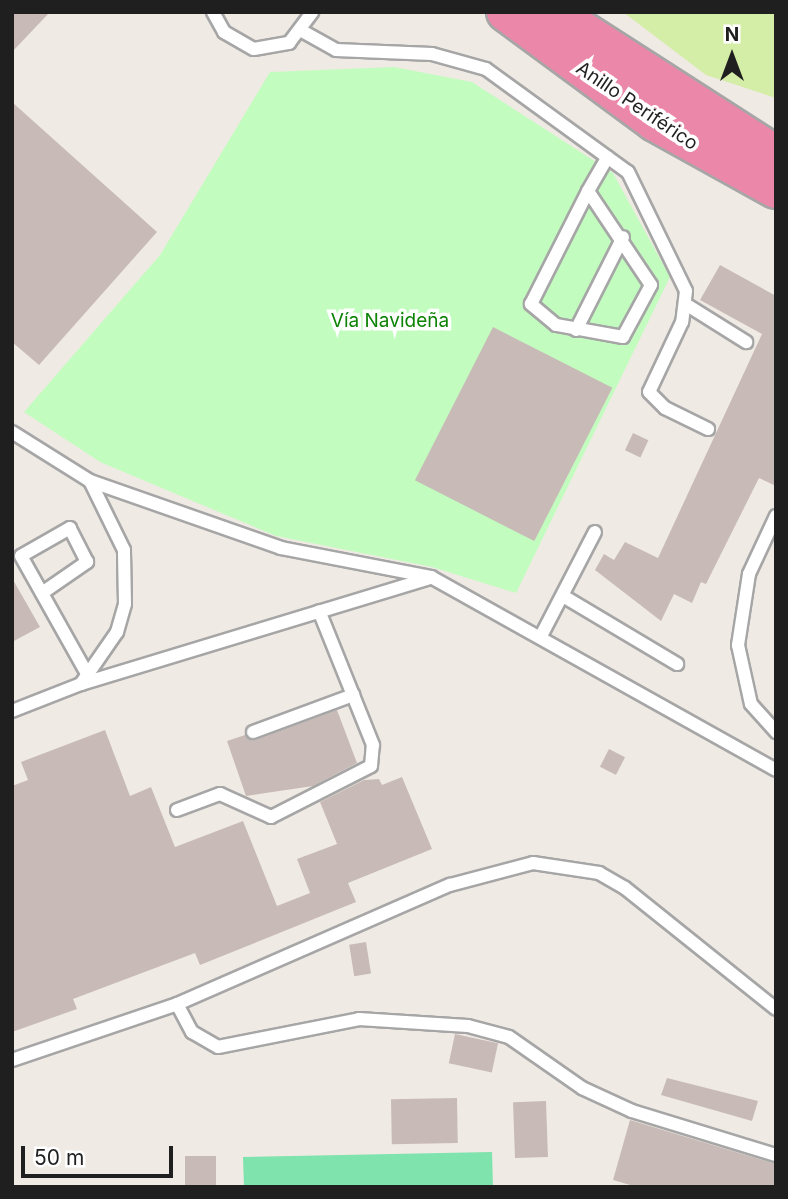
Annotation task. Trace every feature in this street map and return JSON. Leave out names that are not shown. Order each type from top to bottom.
[{"type":"highway","name":"Anillo Periférico","points":[[506,12],[655,122],[776,189]]},
{"type":"highway","name":"Anillo Periférico","points":[[554,12],[776,156]]},
{"type":"lane","points":[[214,12],[224,32],[254,49],[272,49],[302,31],[312,12]]},
{"type":"lane","points":[[302,31],[335,50],[432,54],[486,69],[608,157],[640,188],[678,268],[687,305],[649,392],[665,408],[708,429]]},
{"type":"lane","points":[[588,191],[645,268],[648,299],[623,337],[556,325],[531,304],[588,191],[608,157]]},
{"type":"lane","points":[[576,330],[623,237]]},
{"type":"lane","points":[[687,305],[746,342]]},
{"type":"lane","points":[[12,432],[90,481],[281,548],[431,577],[541,636],[776,770]]},
{"type":"lane","points":[[84,678],[117,632],[126,576],[116,529],[90,481]]},
{"type":"lane","points":[[776,516],[749,574],[738,645],[751,704],[776,732]]},
{"type":"lane","points":[[42,593],[87,562],[70,528],[22,552],[42,593],[84,678]]},
{"type":"lane","points":[[541,636],[595,532]]},
{"type":"lane","points":[[12,711],[84,678],[431,577]]},
{"type":"lane","points":[[563,596],[677,664]]},
{"type":"lane","points":[[177,810],[220,794],[271,817],[359,777],[370,766],[373,745],[320,611]]},
{"type":"lane","points":[[253,732],[353,695]]},
{"type":"lane","points":[[12,1060],[177,1004],[450,885],[533,863],[599,873],[625,888],[776,1009]]},
{"type":"lane","points":[[177,1004],[192,1032],[218,1047],[359,1019],[468,1026],[509,1037],[582,1088],[632,1111],[776,1155]]},
{"type":"green space","points":[[623,12],[776,12],[776,98],[706,75]]},
{"type":"green space","name":"Vía Navideña","points":[[394,67],[472,82],[613,173],[670,277],[516,593],[432,567],[276,536],[100,462],[24,412],[160,255],[270,72]]},
{"type":"green space","points":[[492,1152],[493,1187],[244,1187],[243,1157]]},
{"type":"building","points":[[12,12],[50,12],[12,52]]},
{"type":"building","points":[[12,102],[157,232],[39,365],[12,342]]},
{"type":"building","points":[[720,265],[776,296],[776,486],[759,478],[706,584],[701,582],[692,603],[674,594],[661,621],[595,570],[604,554],[614,560],[625,542],[658,558],[762,334],[700,300]]},
{"type":"building","points":[[493,327],[612,388],[534,541],[415,480]]},
{"type":"building","points":[[633,433],[648,440],[640,457],[625,450]]},
{"type":"building","points":[[12,578],[40,627],[12,642]]},
{"type":"building","points":[[337,710],[357,763],[313,786],[246,796],[227,741],[245,735],[256,740]]},
{"type":"building","points":[[105,730],[130,796],[151,787],[175,847],[243,821],[277,906],[310,893],[297,859],[337,844],[320,802],[364,780],[379,779],[382,785],[402,777],[432,849],[348,883],[356,902],[200,965],[195,953],[73,999],[77,1009],[12,1032],[12,786],[28,780],[21,762]]},
{"type":"building","points":[[609,749],[625,757],[616,775],[600,767]]},
{"type":"building","points":[[366,942],[371,974],[354,976],[349,945]]},
{"type":"building","points":[[455,1034],[498,1043],[492,1072],[449,1063]]},
{"type":"building","points":[[667,1078],[758,1101],[752,1121],[661,1095]]},
{"type":"building","points":[[457,1098],[458,1143],[392,1144],[391,1099]]},
{"type":"building","points":[[546,1101],[548,1157],[515,1158],[513,1102]]},
{"type":"building","points":[[630,1120],[776,1164],[776,1187],[637,1187],[613,1180]]},
{"type":"building","points":[[185,1156],[216,1156],[216,1187],[185,1187]]}]
